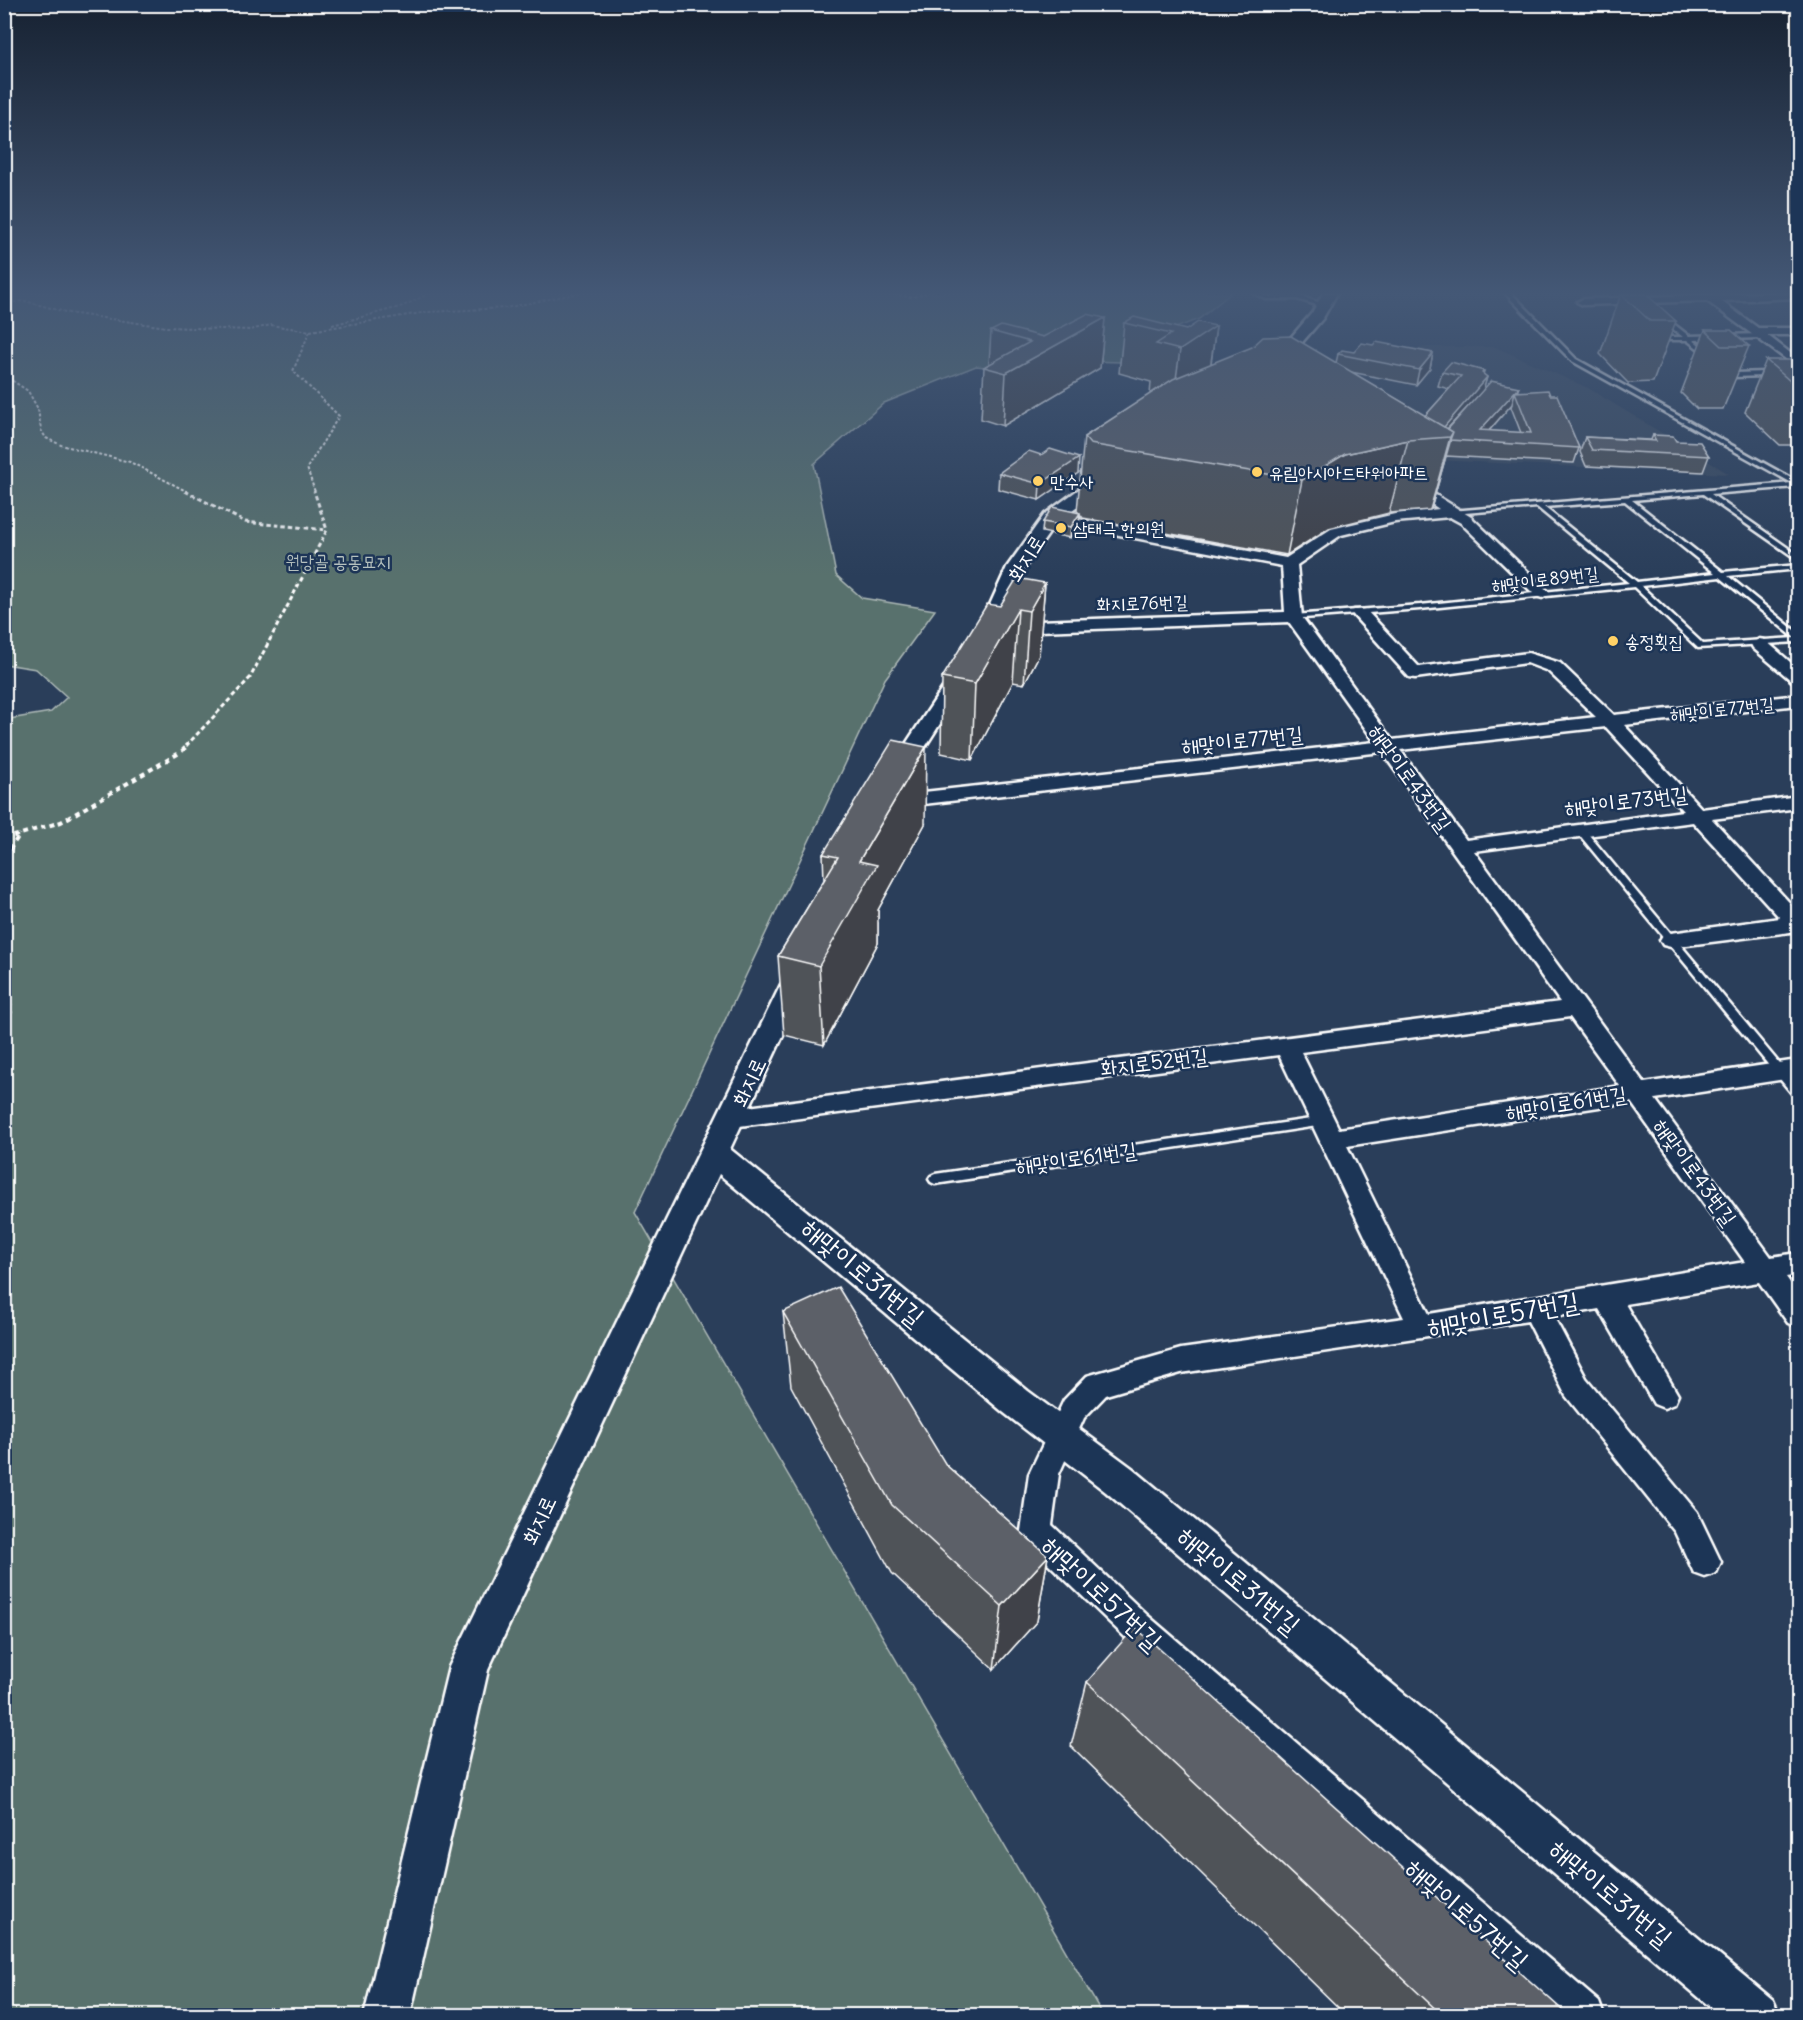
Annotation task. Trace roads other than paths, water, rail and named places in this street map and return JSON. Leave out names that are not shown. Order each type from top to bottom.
[{"type":"street","name":"화지로","points":[[876,809],[991,628],[1016,567],[1052,518],[1126,465]]},
{"type":"street","points":[[1394,474],[1466,520],[1542,593]]},
{"type":"street","points":[[1052,518],[1289,562],[1336,532],[1395,518],[1453,512]]},
{"type":"street","points":[[1289,562],[1294,617]]},
{"type":"street","points":[[1360,613],[1415,673],[1528,658],[1554,667],[1610,721],[1798,923]]},
{"type":"street","name":"화지로76번길","points":[[991,628],[1294,617]]},
{"type":"street","name":"해맞이로43번길","points":[[1294,617],[1798,1315]]},
{"type":"street","points":[[1759,644],[1798,677]]},
{"type":"street","name":"해맞이로77번길","points":[[876,809],[1387,746],[1798,700]]},
{"type":"street","name":"해맞이로73번길","points":[[1460,847],[1798,802]]},
{"type":"street","points":[[1671,940],[1798,923]]},
{"type":"street","name":"화지로","points":[[387,2016],[469,1667],[808,955]]},
{"type":"street","name":"화지로52번길","points":[[732,1118],[1576,1008]]},
{"type":"street","points":[[1286,1045],[1422,1328]]},
{"type":"street","name":"해맞이로61번길","points":[[1328,1130],[1637,1092],[1789,1069]]},
{"type":"street","name":"해맞이로31번길","points":[[714,1153],[782,1204],[1062,1439],[1119,1480],[1757,2016]]},
{"type":"street","name":"해맞이로57번길","points":[[1585,2016],[1136,1626],[1036,1531],[1044,1474],[1074,1409],[1097,1385],[1181,1361],[1422,1328],[1798,1264]]},
{"type":"street","points":[[1606,1296],[1664,1395]]},
{"type":"street","points":[[1535,1308],[1576,1387],[1686,1522],[1705,1562]]},
{"type":"lane","points":[[1623,387],[1798,485]]},
{"type":"lane","points":[[1453,512],[1798,485]]},
{"type":"lane","points":[[1704,492],[1798,558]]},
{"type":"lane","points":[[1627,499],[1798,638]]},
{"type":"lane","points":[[1538,506],[1634,583],[1701,646],[1759,644],[1798,638]]},
{"type":"lane","name":"해맞이로89번길","points":[[1294,617],[1467,604],[1542,593],[1798,567]]},
{"type":"lane","points":[[1581,831],[1671,940],[1789,1069],[1798,1093]]},
{"type":"lane","name":"해맞이로61번길","points":[[935,1179],[1328,1130]]},
{"type":"place","name":"유림아시아드타워아파트","points":[[1257,472]]},
{"type":"place","name":"만수사","points":[[1038,481]]},
{"type":"place","name":"삼태극 한의원","points":[[1061,528]]},
{"type":"place","name":"송정횟집","points":[[1613,641]]},
{"type":"park label","name":"원당골 공동묘지","points":[[338,561]]}]
